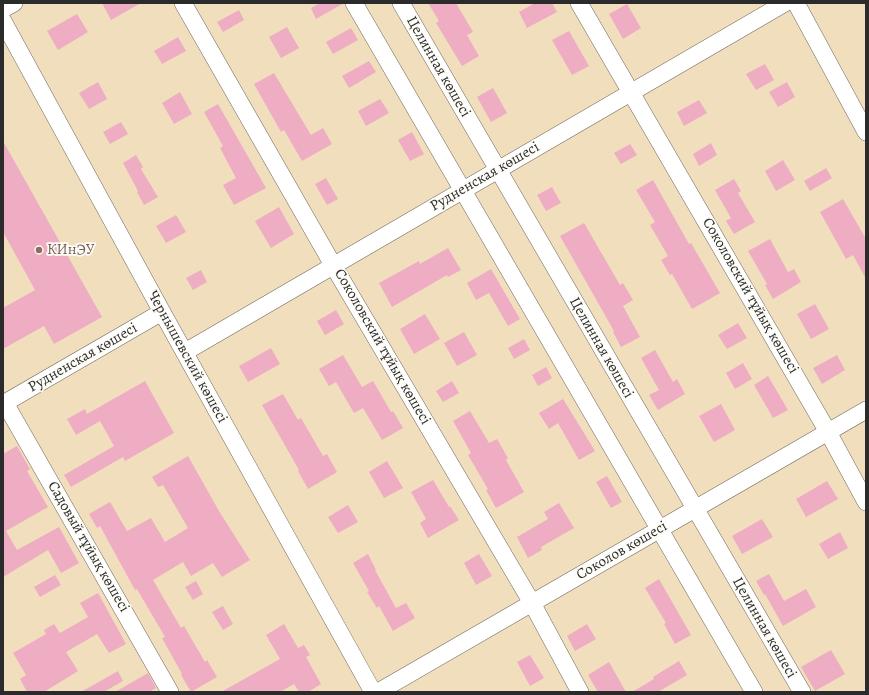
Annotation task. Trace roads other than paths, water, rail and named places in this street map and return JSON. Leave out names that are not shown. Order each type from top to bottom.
[{"type":"street","points":[[3,9],[14,3]]},
{"type":"street","name":"Соколовский тұйық көшесі","points":[[183,3],[333,265],[532,603],[580,692]]},
{"type":"street","points":[[354,3],[754,692]]},
{"type":"street","name":"Целинная көшесі","points":[[401,3],[802,692]]},
{"type":"street","name":"Соколовский тұйық көшесі","points":[[579,3],[828,432],[866,502]]},
{"type":"street","name":"Рудненская көшесі","points":[[185,352],[784,3]]},
{"type":"street","points":[[796,3],[866,132]]},
{"type":"street","name":"Чернышевский көшесі","points":[[3,21],[162,312],[373,692]]},
{"type":"street","name":"Рудненская көшесі","points":[[4,404],[162,312]]},
{"type":"street","name":"Садовый тұйық көшесі","points":[[4,404],[170,692]]},
{"type":"street","name":"Соколов көшесі","points":[[378,692],[866,410]]},
{"type":"place","name":"КИнЭУ","points":[[39,250]]}]
